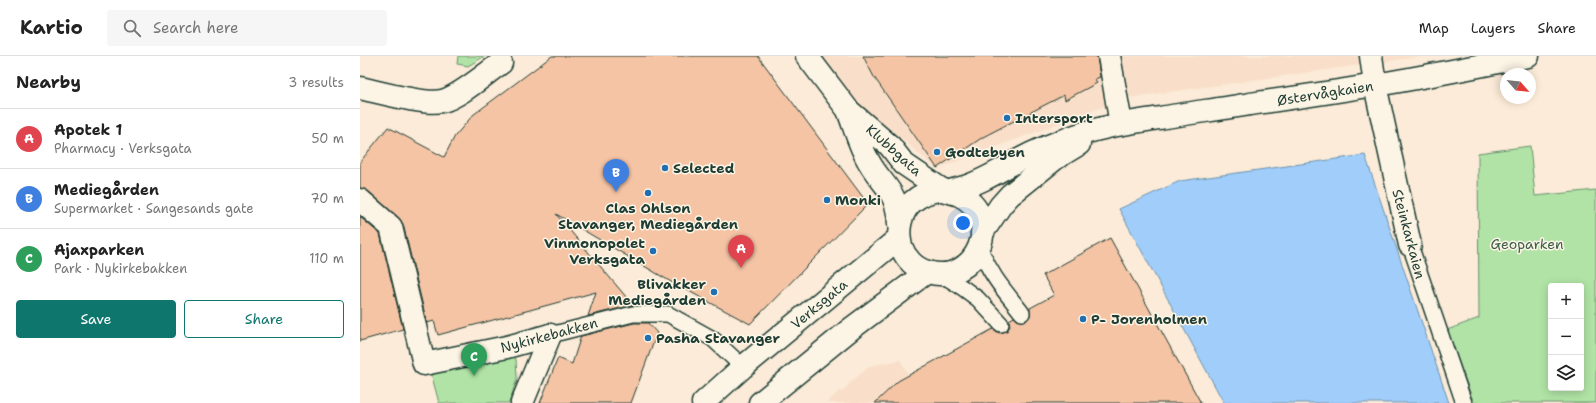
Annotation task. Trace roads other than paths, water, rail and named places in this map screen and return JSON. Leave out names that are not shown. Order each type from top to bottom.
[{"type":"street","name":"Klubbgata","points":[[807,56],[848,110],[890,146],[904,164],[944,190]]},
{"type":"street","points":[[1109,56],[1121,124]]},
{"type":"street","name":"Østervågkaien","points":[[944,190],[970,185],[1034,152],[1071,137],[1121,124],[1375,85],[1528,56]]},
{"type":"street","name":"Steinkarkaien","points":[[1371,58],[1375,85],[1410,245]]},
{"type":"street","points":[[360,88],[431,102],[442,101],[456,95],[501,63]]},
{"type":"street","name":"Klubbgata","points":[[848,110],[869,162],[890,190],[895,200],[899,212],[899,231]]},
{"type":"street","name":"Østervågkaien","points":[[981,241],[1001,205],[1010,195],[1056,158],[1098,133],[1121,124]]},
{"type":"street","points":[[944,190],[959,195],[969,202],[977,211],[979,216],[981,241],[974,259],[965,267],[954,273],[934,273],[917,267],[908,259],[902,249],[899,231],[905,210],[912,202],[922,195],[944,190]]},
{"type":"street","name":"Nykirkebakken","points":[[360,200],[391,227],[424,364],[507,347],[550,335]]},
{"type":"street","name":"Verksgata","points":[[703,403],[899,231]]},
{"type":"street","points":[[760,403],[852,328],[934,273]]},
{"type":"street","points":[[522,403],[550,335]]},
{"type":"lane","points":[[981,241],[987,267],[998,284],[1022,313]]},
{"type":"lane","name":"Steinkarkaien","points":[[1410,245],[1464,403]]},
{"type":"lane","points":[[934,273],[963,288],[978,300],[1001,324]]},
{"type":"lane","name":"Nykirkebakken","points":[[550,335],[633,314],[668,314],[713,339],[743,367]]},
{"type":"water","points":[[1365,155],[1449,403],[1224,403],[1119,209],[1180,181]]},
{"type":"place","name":"Intersport","points":[[1007,118]]},
{"type":"place","name":"Godtebyen","points":[[937,152]]},
{"type":"place","name":"Selected","points":[[665,168]]},
{"type":"place","name":"Mediegården","points":[[616,192]]},
{"type":"place","name":"Clas Ohlson Stavanger, Mediegården","points":[[648,193]]},
{"type":"place","name":"Monki","points":[[827,200]]},
{"type":"place","name":"Vinmonopolet Verksgata","points":[[653,251]]},
{"type":"place","name":"Apotek 1","points":[[741,268]]},
{"type":"place","name":"Blivakker Mediegården","points":[[714,292]]},
{"type":"place","name":"P- Jorenholmen","points":[[1083,319]]},
{"type":"place","name":"Pasha Stavanger","points":[[648,338]]},
{"type":"place","name":"Ajaxparken","points":[[474,376]]},
{"type":"park label","name":"Geoparken","points":[[1527,244]]}]
